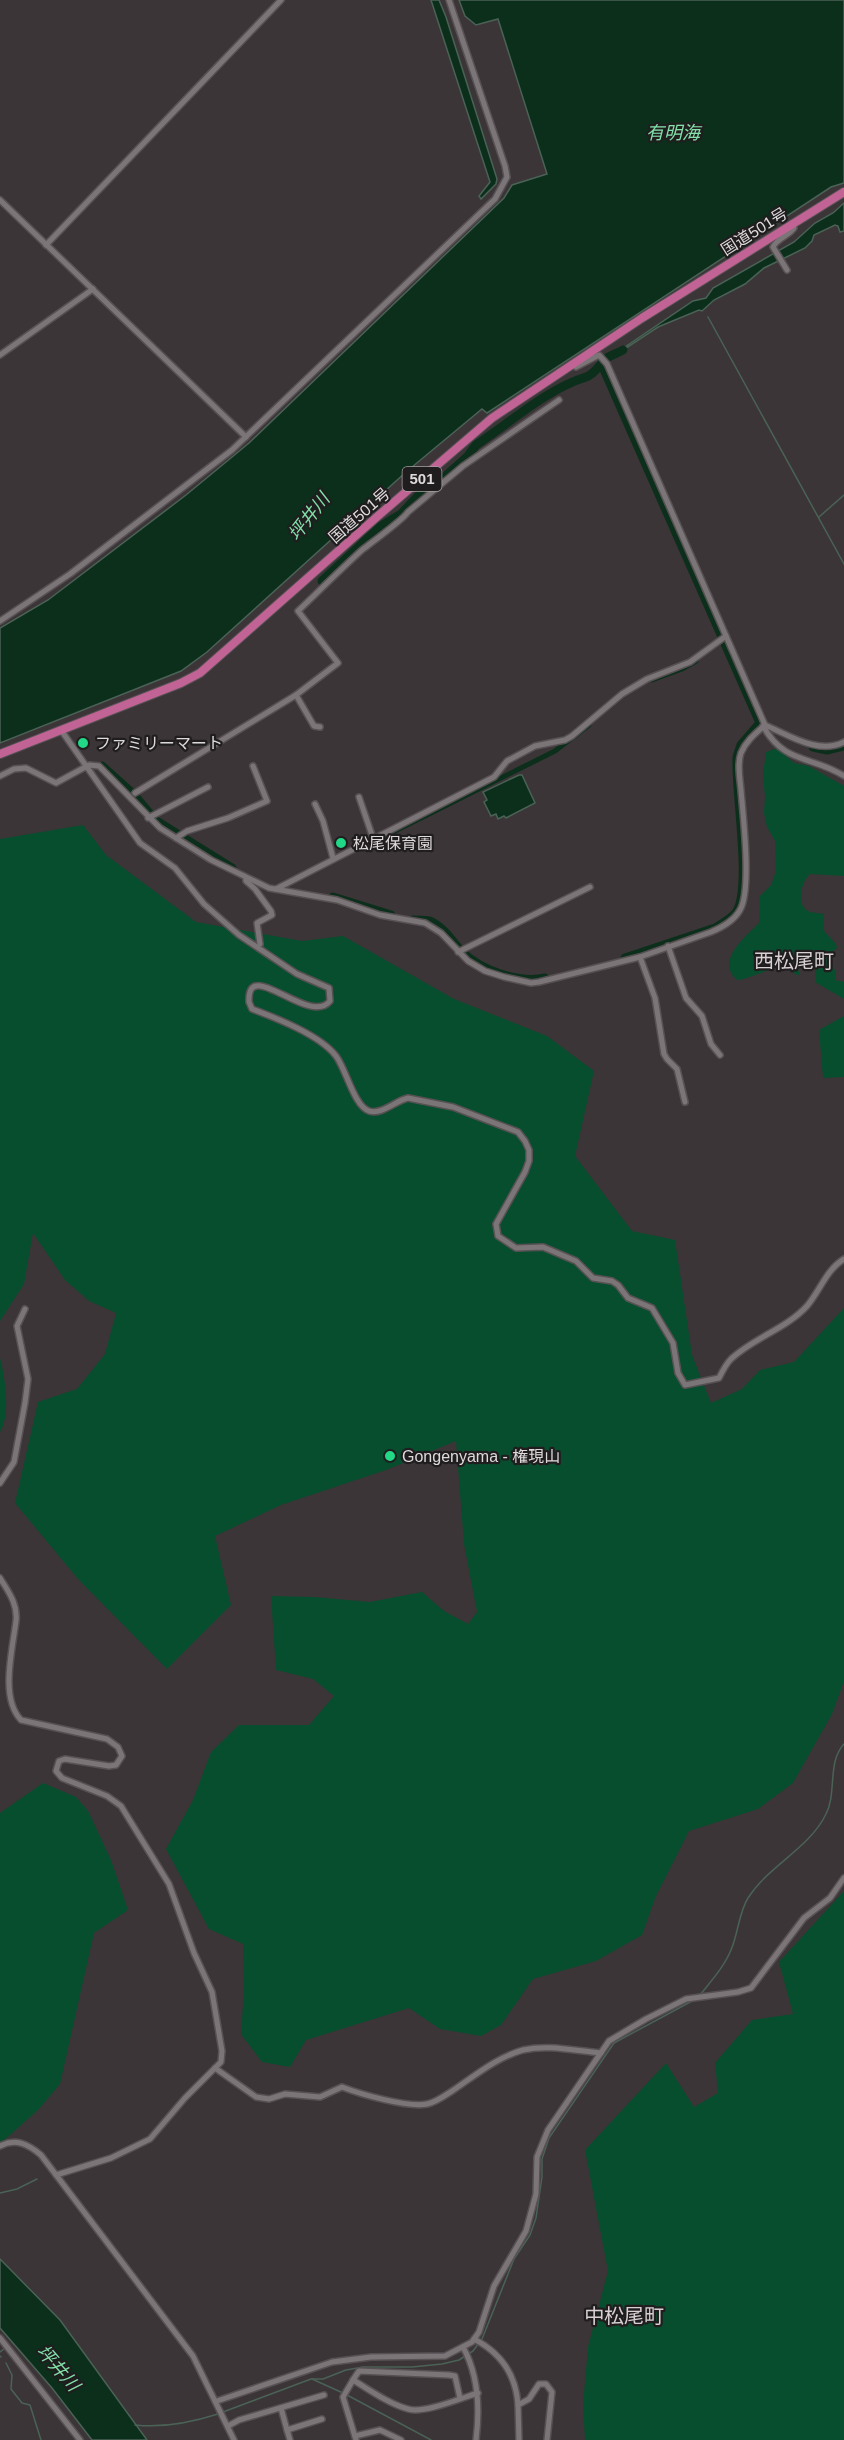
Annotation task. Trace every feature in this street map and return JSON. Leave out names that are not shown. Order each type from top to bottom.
[{"type":"highway","name":"国道501号","points":[[0,754],[181,683],[200,673],[379,514],[492,418],[572,364],[844,192]]},
{"type":"street","points":[[46,245],[281,0]]},
{"type":"street","points":[[0,621],[70,574],[232,450],[484,211],[504,184],[507,177],[493,128],[449,0]]},
{"type":"street","points":[[0,200],[246,437]]},
{"type":"street","points":[[787,270],[774,249],[775,243],[794,228],[793,223]]},
{"type":"street","points":[[0,355],[93,289]]},
{"type":"street","points":[[572,364],[576,368],[595,356],[603,357],[764,726],[786,754],[832,768],[844,776]]},
{"type":"street","points":[[135,793],[296,695],[338,663],[298,611],[360,552],[396,522],[405,518],[408,512],[463,466],[559,400]]},
{"type":"street","points":[[276,889],[494,777],[507,761],[524,751],[572,736],[622,694],[647,679],[690,662],[724,637]]},
{"type":"street","points":[[296,695],[314,726],[320,727]]},
{"type":"street","points":[[764,726],[811,745],[830,747],[844,742]]},
{"type":"street","points":[[0,776],[14,769],[26,768],[56,783],[94,764],[99,766],[151,816],[211,860],[246,878],[276,889],[337,900],[380,915],[425,923],[441,933],[485,971],[531,983],[639,957],[723,926],[741,908],[745,889],[739,760],[745,746],[764,726]]},
{"type":"street","points":[[61,730],[85,767],[148,851],[175,868],[204,904],[239,935],[297,974],[329,988],[330,1001],[322,1008],[316,1008],[290,999],[264,985],[256,986],[252,990],[249,1002],[252,1009],[288,1023],[330,1049],[337,1057],[359,1101],[366,1110],[374,1112],[382,1110],[408,1098],[453,1107],[518,1132],[529,1150],[529,1161],[496,1224],[498,1236],[516,1248],[543,1247],[576,1261],[593,1278],[612,1281],[628,1298],[652,1308],[673,1342],[678,1373],[685,1385],[718,1378],[729,1361],[790,1320],[806,1306],[836,1264],[844,1259]]},
{"type":"street","points":[[178,836],[228,819],[267,801],[254,766]]},
{"type":"street","points":[[151,816],[208,787]]},
{"type":"street","points":[[359,797],[373,838]]},
{"type":"street","points":[[315,804],[323,821],[333,858]]},
{"type":"street","points":[[246,878],[272,915],[257,922],[260,944]]},
{"type":"street","points":[[460,951],[590,887]]},
{"type":"street","points":[[668,946],[686,998],[702,1016],[711,1044],[720,1055]]},
{"type":"street","points":[[639,957],[655,998],[664,1054],[677,1069],[685,1102]]},
{"type":"street","points":[[0,1483],[14,1462],[18,1449],[27,1388],[26,1367],[17,1326],[25,1309]]},
{"type":"street","points":[[0,1578],[13,1600],[16,1620],[6,1657],[5,1701],[11,1712],[21,1720],[107,1739],[114,1742],[121,1751],[122,1756],[116,1765],[109,1766],[65,1759],[59,1761],[56,1771],[62,1778],[107,1796],[122,1806],[169,1884],[194,1953],[212,1992],[222,2051],[221,2061],[150,2139],[111,2158],[56,2175]]},
{"type":"street","points":[[217,2402],[332,2362],[371,2357],[445,2356],[463,2348],[474,2339],[479,2332],[494,2286],[526,2231],[536,2194],[537,2157],[548,2130],[601,2053],[615,2036],[686,1999],[746,1991],[751,1988],[804,1918],[830,1898],[844,1878]]},
{"type":"street","points":[[215,2068],[256,2097],[269,2098],[285,2094],[320,2097],[342,2087],[366,2096],[406,2104],[427,2104],[441,2098],[503,2057],[525,2050],[554,2047],[601,2053]]},
{"type":"street","points":[[0,2146],[16,2142],[28,2145],[40,2155],[56,2175],[192,2356],[234,2440]]},
{"type":"street","points":[[0,2338],[2,2344],[80,2440]]},
{"type":"street","points":[[474,2339],[497,2354],[514,2381],[518,2404],[519,2440]]},
{"type":"street","points":[[463,2348],[470,2360],[478,2393],[479,2415],[476,2440]]},
{"type":"street","points":[[401,2440],[380,2430],[355,2438],[343,2397],[359,2371],[454,2376],[460,2398]]},
{"type":"street","points":[[353,2380],[410,2410],[431,2407],[478,2393]]},
{"type":"street","points":[[518,2404],[529,2399],[539,2384],[550,2386],[551,2403],[547,2440]]},
{"type":"street","points":[[226,2421],[239,2420],[324,2395]]},
{"type":"street","points":[[281,2408],[290,2440]]},
{"type":"street","points":[[287,2430],[322,2419]]},
{"type":"shaded area","points":[[777,748],[794,763],[809,766],[844,786],[844,876],[810,874],[804,882],[801,899],[805,909],[824,914],[823,930],[837,948],[826,957],[836,972],[835,980],[844,982],[844,999],[815,982],[815,962],[808,958],[797,965],[800,976],[780,966],[737,980],[731,973],[729,965],[734,950],[759,923],[760,896],[771,885],[776,871],[775,841],[767,827],[764,813],[763,774],[766,752]]},
{"type":"shaded area","points":[[83,825],[106,855],[196,922],[302,941],[343,936],[454,999],[547,1036],[594,1071],[575,1156],[632,1231],[675,1240],[692,1355],[711,1403],[742,1389],[760,1370],[794,1362],[844,1308],[844,1681],[832,1714],[793,1783],[758,1809],[689,1831],[656,1896],[642,1935],[596,1961],[533,1979],[501,2025],[481,2036],[440,2029],[409,2008],[306,2040],[290,2067],[262,2062],[241,2034],[244,1991],[243,1944],[209,1929],[166,1849],[193,1800],[211,1752],[239,1725],[309,1725],[334,1696],[313,1679],[276,1670],[271,1596],[370,1602],[422,1592],[444,1611],[468,1624],[477,1612],[464,1544],[456,1441],[386,1470],[281,1505],[215,1536],[231,1605],[167,1669],[78,1579],[15,1503],[38,1402],[77,1389],[105,1354],[116,1313],[89,1301],[65,1280],[33,1233],[24,1284],[0,1321],[0,839]]},
{"type":"shaded area","points":[[844,1016],[844,1077],[823,1078],[819,1030]]},
{"type":"shaded area","points":[[0,1358],[6,1406],[0,1432]]},
{"type":"shaded area","points":[[43,1783],[76,1797],[88,1811],[111,1860],[128,1910],[94,1933],[60,2084],[39,2109],[0,2144],[0,1813]]},
{"type":"shaded area","points":[[844,1891],[844,2440],[585,2440],[583,2405],[588,2347],[608,2271],[585,2150],[666,2063],[694,2107],[718,2093],[715,2063],[752,2020],[793,2014],[779,1962]]},
{"type":"water","points":[[431,0],[439,0],[446,17],[497,179],[496,184],[481,199],[479,196],[490,182]]},
{"type":"water","points":[[459,0],[844,0],[844,183],[831,187],[487,413],[482,409],[406,472],[207,652],[181,671],[0,743],[0,628],[48,600],[186,495],[249,443],[504,198],[512,185],[547,174],[498,19],[476,25],[465,16]]},
{"type":"water","points":[[844,203],[844,231],[840,232],[838,226],[835,225],[814,235],[805,248],[764,268],[745,284],[714,300],[702,311],[699,310],[658,327],[613,355],[693,301],[706,298],[713,288],[794,242],[815,223],[833,213]]},
{"type":"water","points":[[522,775],[535,803],[506,818],[504,816],[498,819],[496,814],[491,816],[484,802],[487,800],[483,792]]},
{"type":"water","name":"坪井川","points":[[0,2259],[60,2320],[147,2440],[92,2440],[52,2388],[0,2328]]},
{"type":"waterway","points":[[708,317],[844,564]]},
{"type":"waterway","points":[[322,581],[381,526],[401,514],[420,494],[440,481],[468,456],[476,445],[557,389],[589,376],[607,358],[623,350]]},
{"type":"waterway","points":[[602,365],[760,723],[741,745],[737,757],[743,859],[741,898],[737,911],[715,928],[625,958]]},
{"type":"waterway","points":[[819,517],[844,495]]},
{"type":"waterway","points":[[652,680],[696,661]]},
{"type":"waterway","points":[[387,835],[555,751],[589,725]]},
{"type":"waterway","points":[[813,747],[827,750],[844,746]]},
{"type":"waterway","points":[[102,766],[130,791]]},
{"type":"waterway","points":[[134,795],[155,820],[232,868]]},
{"type":"waterway","points":[[333,897],[391,915]]},
{"type":"waterway","points":[[413,920],[432,922],[444,931],[470,959],[489,970],[523,979],[545,978]]},
{"type":"waterway","points":[[700,1995],[728,1956],[748,1898],[767,1876],[810,1837],[826,1814],[831,1797],[836,1760],[844,1744]]},
{"type":"waterway","points":[[223,2412],[311,2379],[323,2379],[346,2370],[363,2367],[412,2367],[442,2364],[459,2360],[473,2351],[482,2339],[514,2259],[530,2235],[536,2218],[542,2177],[542,2159],[549,2138],[614,2043],[694,2000]]},
{"type":"waterway","points":[[0,2193],[17,2189],[37,2179]]},
{"type":"waterway","points":[[0,2352],[4,2349]]},
{"type":"waterway","points":[[6,2363],[12,2375],[11,2389],[22,2403],[30,2405],[41,2440]]},
{"type":"waterway","points":[[312,2379],[343,2393]]},
{"type":"waterway","points":[[347,2395],[431,2440]]},
{"type":"waterway","points":[[135,2425],[177,2424],[218,2414]]},
{"type":"place","name":"ファミリーマート","points":[[83,743]]},
{"type":"place","name":"松尾保育園","points":[[341,843]]},
{"type":"place","name":"Gongenyama - 権現山","points":[[390,1456]]},
{"type":"district","name":"西松尾町","points":[[794,961]]},
{"type":"district","name":"中松尾町","points":[[624,2316]]},
{"type":"water label","name":"有明海","points":[[673,133]]}]
